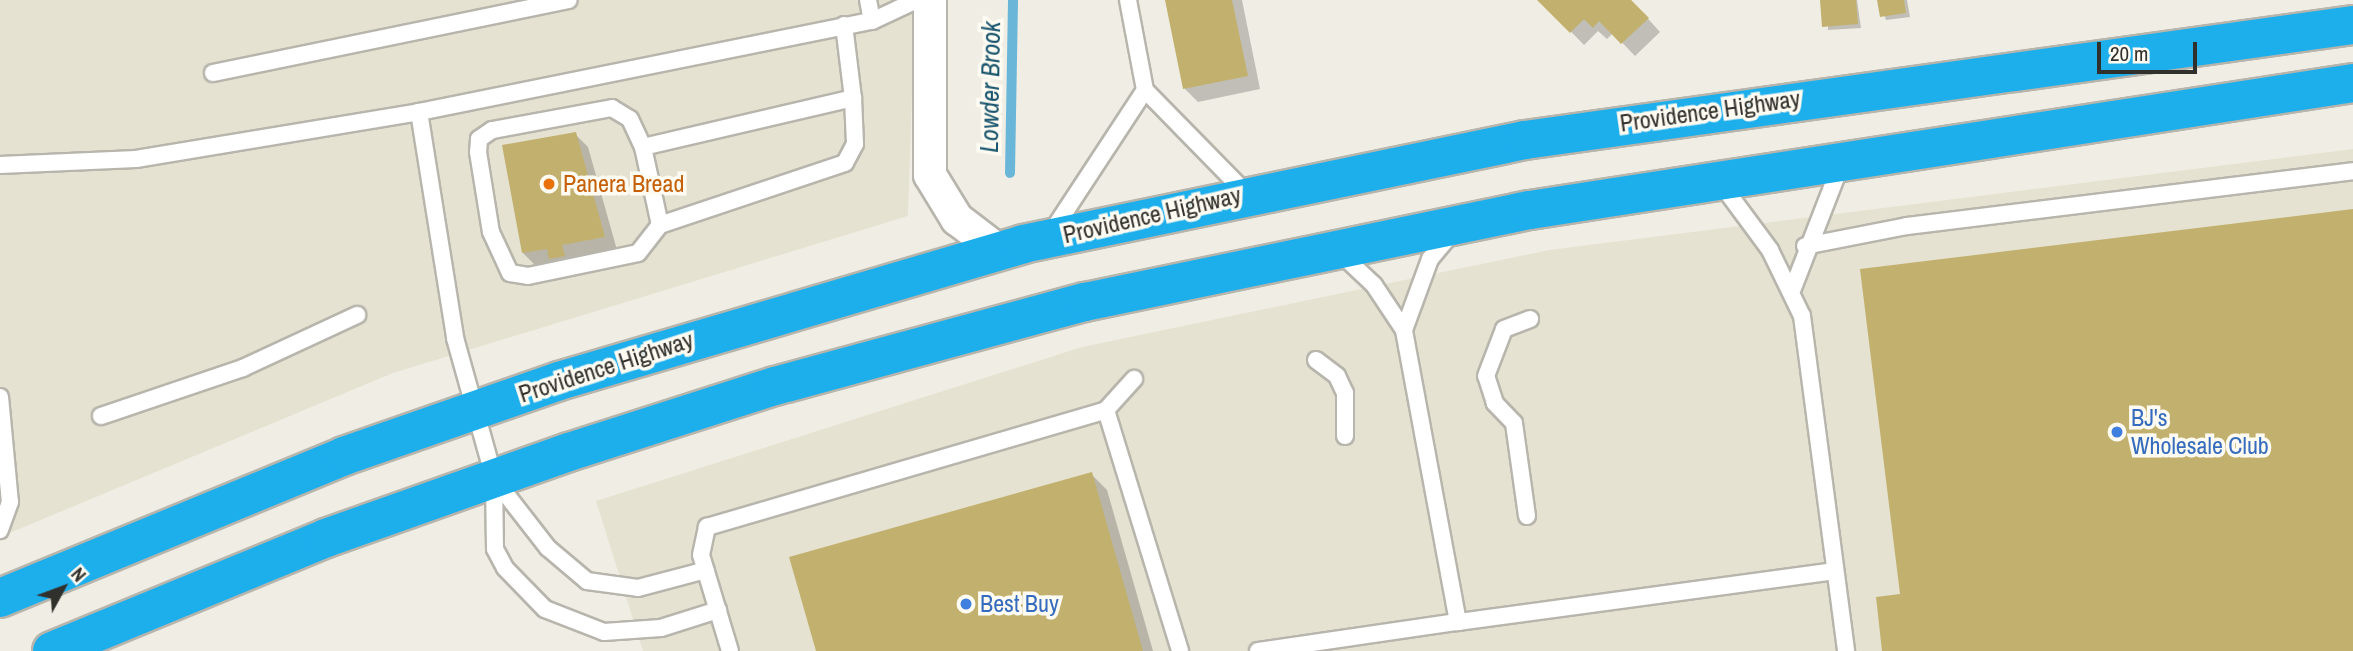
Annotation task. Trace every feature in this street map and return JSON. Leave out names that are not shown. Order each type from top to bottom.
[{"type":"highway","name":"Providence Highway","points":[[0,598],[272,484],[472,412],[718,330],[1046,239],[1246,193],[1650,120],[2353,25]]},
{"type":"highway","points":[[52,651],[276,558],[494,478],[935,341],[1334,246],[1465,222],[1718,178],[2353,83]]},
{"type":"street","points":[[930,0],[930,175],[957,219],[999,251]]},
{"type":"lane","points":[[213,73],[569,0]]},
{"type":"lane","points":[[869,0],[872,21]]},
{"type":"lane","points":[[0,165],[136,159],[419,112],[872,21],[917,0]]},
{"type":"lane","points":[[1128,0],[1145,90],[1246,193]]},
{"type":"lane","points":[[660,225],[643,147],[630,119],[612,108],[492,130],[479,139],[478,152],[491,232],[510,273],[528,276],[638,253],[660,225],[845,163],[855,144],[853,98],[844,25]]},
{"type":"lane","points":[[1046,239],[1095,175],[1125,114],[1145,90]]},
{"type":"lane","points":[[643,147],[853,98]]},
{"type":"lane","points":[[419,112],[472,412],[494,478],[495,550],[518,586],[557,617],[621,632],[718,610]]},
{"type":"lane","points":[[1793,288],[1805,246],[1843,159]]},
{"type":"lane","points":[[1805,246],[1908,226],[2353,171]]},
{"type":"lane","points":[[1718,178],[1793,288],[1802,316],[1846,651]]},
{"type":"lane","points":[[1404,330],[1430,259],[1465,222]]},
{"type":"lane","points":[[1334,246],[1374,285],[1404,330],[1458,622]]},
{"type":"lane","points":[[101,416],[243,369],[356,315]]},
{"type":"lane","points":[[1527,516],[1514,423],[1495,403],[1486,376],[1504,329],[1530,319]]},
{"type":"lane","points":[[1316,360],[1345,393],[1345,436]]},
{"type":"lane","points":[[730,651],[706,570],[700,535],[722,520],[1106,410],[1134,379]]},
{"type":"lane","points":[[0,397],[10,502],[0,530]]},
{"type":"lane","points":[[1106,410],[1180,651]]},
{"type":"lane","points":[[494,478],[548,548],[587,581],[638,588],[706,570]]},
{"type":"lane","points":[[1258,651],[1835,571]]},
{"type":"shaded area","points":[[0,0],[915,0],[908,216],[393,373],[0,537]]},
{"type":"shaded area","points":[[2353,149],[2353,651],[643,651],[596,501],[1082,347],[1549,250]]},
{"type":"building","points":[[1165,0],[1232,0],[1248,76],[1183,89]]},
{"type":"building","points":[[1537,0],[1631,0],[1649,18],[1621,44],[1599,21],[1593,28],[1584,19],[1570,33]]},
{"type":"building","points":[[1820,0],[1856,0],[1858,24],[1822,27]]},
{"type":"building","points":[[1877,0],[1904,0],[1906,13],[1880,17]]},
{"type":"building","name":"Panera Bread","points":[[576,132],[605,237],[562,245],[565,256],[549,259],[547,249],[522,253],[502,145]]},
{"type":"building","name":"BJ's Wholesale Club","points":[[2353,209],[2353,651],[1882,651],[1876,597],[1900,594],[1860,269]]},
{"type":"building","name":"Best Buy","points":[[1092,472],[1143,651],[816,651],[789,557]]},
{"type":"waterway","name":"Lowder Brook","points":[[1010,173],[1013,1]]},
{"type":"place","name":"Panera Bread","points":[[549,184]]},
{"type":"place","name":"BJ's Wholesale Club","points":[[2117,432]]},
{"type":"place","name":"Best Buy","points":[[966,604]]}]
